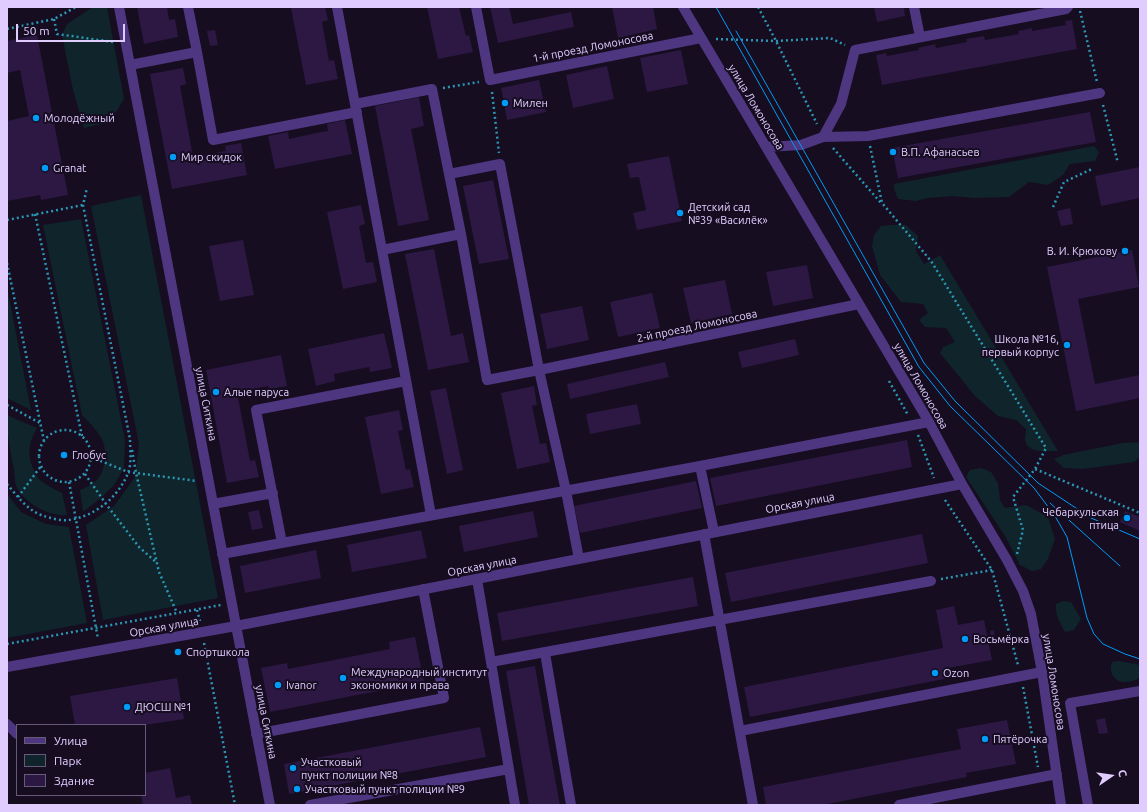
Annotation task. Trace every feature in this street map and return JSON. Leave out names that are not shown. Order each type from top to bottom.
[{"type":"street","name":"улица Ситкина","points":[[119,7],[270,805]]},
{"type":"street","points":[[188,7],[213,140],[356,108],[432,89],[461,234],[382,250]]},
{"type":"street","points":[[336,7],[431,515]]},
{"type":"street","points":[[476,7],[490,80]]},
{"type":"street","name":"улица Ломоносова","points":[[683,7],[929,422],[962,484],[1007,560],[1023,591],[1031,614],[1042,672],[1061,805]]},
{"type":"street","points":[[914,7],[920,37]]},
{"type":"street","points":[[823,137],[840,104],[855,50],[1066,9],[1068,7]]},
{"type":"street","name":"1-й проезд Ломоносова","points":[[490,80],[701,38]]},
{"type":"street","points":[[130,65],[197,52]]},
{"type":"street","points":[[766,147],[801,145],[823,137],[868,136],[1100,93]]},
{"type":"street","points":[[449,174],[500,164],[539,370],[566,491],[579,559]]},
{"type":"street","name":"2-й проезд Ломоносова","points":[[461,234],[487,380],[859,304]]},
{"type":"street","points":[[282,543],[256,410],[406,381]]},
{"type":"street","points":[[222,554],[700,466],[929,422]]},
{"type":"street","points":[[700,466],[719,620],[753,805]]},
{"type":"street","name":"Орская улица","points":[[7,668],[423,590],[962,484]]},
{"type":"street","points":[[213,504],[273,493]]},
{"type":"street","points":[[477,579],[515,805]]},
{"type":"street","points":[[491,662],[931,581]]},
{"type":"street","points":[[256,734],[444,698],[423,590]]},
{"type":"street","points":[[544,652],[571,805]]},
{"type":"street","points":[[740,731],[1042,672]]},
{"type":"street","points":[[1088,805],[1070,703],[1140,691]]},
{"type":"street","points":[[7,724],[16,733]]},
{"type":"street","points":[[310,805],[509,769]]},
{"type":"street","points":[[900,805],[1057,774]]},
{"type":"path","points":[[7,29],[54,19],[76,7]]},
{"type":"path","points":[[758,7],[823,137],[931,261],[1046,448],[1035,469],[1013,497],[1024,530],[1017,554]]},
{"type":"path","points":[[54,19],[57,34],[126,44]]},
{"type":"path","points":[[701,38],[776,41],[830,38],[855,50]]},
{"type":"path","points":[[432,89],[490,80],[500,164]]},
{"type":"path","points":[[868,136],[882,203]]},
{"type":"path","points":[[1053,207],[1064,182],[1092,169]]},
{"type":"path","points":[[87,188],[83,205],[136,473],[159,572],[177,613]]},
{"type":"path","points":[[7,220],[83,205]]},
{"type":"path","points":[[35,214],[82,436]]},
{"type":"path","points":[[7,263],[44,441]]},
{"type":"path","points":[[886,376],[914,425],[938,488],[992,570],[1021,677],[1040,777]]},
{"type":"path","points":[[7,405],[40,424]]},
{"type":"path","points":[[56,431],[72,431],[82,436],[90,448],[91,457],[85,474],[78,479],[69,482],[60,482],[51,479],[41,466],[39,458],[40,450],[44,441],[48,436],[56,431]]},
{"type":"path","points":[[7,484],[23,503],[42,516],[66,520],[84,517],[106,504],[120,487],[128,472],[131,457],[130,439]]},
{"type":"path","points":[[91,457],[128,472],[209,483]]},
{"type":"path","points":[[18,497],[41,466]]},
{"type":"path","points":[[1035,469],[1140,513]]},
{"type":"path","points":[[85,474],[139,547],[157,563]]},
{"type":"path","points":[[69,482],[100,651]]},
{"type":"path","points":[[931,581],[992,570]]},
{"type":"path","points":[[7,644],[232,603]]},
{"type":"path","points":[[198,610],[235,805]]},
{"type":"green space","points":[[93,7],[107,7],[124,99],[110,122],[84,128],[73,90],[62,35],[67,24]]},
{"type":"green space","points":[[1094,146],[1099,152],[1095,161],[1070,164],[1063,175],[1048,185],[1029,182],[1009,197],[974,198],[952,196],[928,198],[916,201],[898,199],[894,189],[894,184]]},
{"type":"green space","points":[[141,195],[218,598],[103,620],[86,525],[114,506],[135,477],[139,444],[91,206]]},
{"type":"green space","points":[[81,219],[125,440],[124,468],[114,485],[101,498],[83,512],[80,490],[91,484],[100,476],[104,464],[105,450],[99,435],[82,415],[43,225]]},
{"type":"green space","points":[[906,225],[918,236],[916,251],[924,264],[940,255],[1058,451],[1038,451],[1029,447],[1026,444],[1025,439],[1026,429],[1016,420],[998,416],[975,396],[940,353],[943,347],[955,342],[946,328],[925,327],[919,320],[928,313],[923,304],[901,302],[880,275],[872,246],[874,235],[881,226]]},
{"type":"green space","points":[[7,287],[31,410],[7,398]]},
{"type":"green space","points":[[7,415],[37,428],[30,443],[30,459],[38,478],[62,493],[67,515],[53,514],[38,508],[25,498],[16,486],[9,442]]},
{"type":"green space","points":[[1140,442],[1140,457],[1134,462],[1083,469],[1064,468],[1054,459],[1063,455],[1123,443]]},
{"type":"green space","points":[[981,468],[991,472],[998,483],[1000,500],[1005,508],[1026,505],[1048,517],[1055,539],[1048,559],[1041,569],[1032,571],[1020,565],[1005,536],[966,477],[970,470]]},
{"type":"green space","points":[[7,494],[21,512],[46,524],[69,527],[87,623],[7,638]]},
{"type":"green space","points":[[1063,601],[1071,602],[1081,619],[1074,630],[1065,632],[1056,612],[1056,604]]},
{"type":"green space","points":[[1118,661],[1137,664],[1140,666],[1140,675],[1138,679],[1126,682],[1118,681],[1113,676],[1111,665],[1112,662]]},
{"type":"building","points":[[137,7],[167,7],[169,20],[175,19],[178,37],[144,44]]},
{"type":"building","points":[[325,7],[328,20],[322,22],[329,61],[334,60],[338,79],[306,85],[291,8]]},
{"type":"building","points":[[427,7],[459,7],[466,36],[469,35],[473,52],[438,59]]},
{"type":"building","points":[[490,7],[509,7],[513,24],[571,12],[574,27],[498,43]]},
{"type":"building","points":[[612,7],[653,7],[657,29],[618,38]]},
{"type":"building","points":[[874,7],[904,7],[905,16],[877,22]]},
{"type":"building","points":[[1072,20],[1077,49],[882,85],[876,55],[886,53],[887,56],[919,50],[918,48],[935,44],[936,48],[967,42],[966,39],[984,36],[985,40],[1019,34],[1018,31],[1032,28],[1032,31],[1066,25],[1065,21]]},
{"type":"building","points":[[215,30],[218,45],[210,46],[207,31]]},
{"type":"building","name":"Молодёжный","points":[[37,35],[68,195],[41,200],[40,195],[7,201],[7,121],[29,116],[20,70],[7,73],[7,41]]},
{"type":"building","points":[[681,50],[688,84],[647,92],[640,58]]},
{"type":"building","points":[[607,66],[614,99],[573,108],[566,75]]},
{"type":"building","points":[[183,68],[186,84],[180,86],[193,157],[226,151],[225,146],[241,143],[247,175],[172,189],[150,74]]},
{"type":"building","points":[[539,80],[546,112],[507,120],[501,88]]},
{"type":"building","points":[[419,97],[424,126],[411,129],[429,220],[398,226],[375,106]]},
{"type":"building","points":[[1090,112],[1096,142],[898,178],[892,148]]},
{"type":"building","points":[[345,120],[352,154],[275,169],[268,136],[288,132],[289,139],[328,131],[327,124]]},
{"type":"building","points":[[669,156],[682,221],[637,230],[633,213],[646,210],[639,177],[630,178],[627,164]]},
{"type":"building","points":[[1140,167],[1140,198],[1101,206],[1095,176]]},
{"type":"building","points":[[493,180],[509,259],[479,264],[463,186]]},
{"type":"building","points":[[361,205],[365,224],[359,226],[366,263],[373,262],[377,282],[343,289],[327,212]]},
{"type":"building","points":[[1070,208],[1073,224],[1061,226],[1057,211]]},
{"type":"building","points":[[243,240],[254,295],[220,301],[209,246]]},
{"type":"building","points":[[434,249],[451,336],[463,333],[469,362],[428,370],[405,254]]},
{"type":"building","points":[[1132,250],[1139,287],[1078,299],[1095,384],[1140,375],[1140,398],[1076,411],[1047,267]]},
{"type":"building","points":[[807,265],[813,298],[773,306],[766,272]]},
{"type":"building","points":[[725,280],[732,314],[691,323],[683,288]]},
{"type":"building","points":[[652,293],[660,328],[618,337],[610,302]]},
{"type":"building","points":[[582,306],[589,340],[547,349],[540,314]]},
{"type":"building","points":[[384,333],[392,368],[370,372],[369,367],[334,374],[335,381],[316,386],[308,349]]},
{"type":"building","points":[[795,339],[799,355],[742,368],[738,352]]},
{"type":"building","points":[[281,355],[287,386],[269,389],[268,386],[237,392],[250,461],[255,460],[259,477],[227,483],[206,370]]},
{"type":"building","points":[[665,362],[669,377],[570,399],[567,384]]},
{"type":"building","points":[[534,386],[537,405],[532,406],[540,444],[546,443],[550,462],[517,469],[501,393]]},
{"type":"building","points":[[446,388],[463,470],[447,474],[430,391]]},
{"type":"building","points":[[637,404],[641,424],[590,434],[586,414]]},
{"type":"building","points":[[399,410],[403,430],[398,431],[406,470],[410,469],[414,487],[381,494],[365,417]]},
{"type":"building","points":[[907,440],[912,467],[716,506],[710,478]]},
{"type":"building","points":[[696,481],[702,508],[580,533],[574,506]]},
{"type":"building","points":[[259,510],[263,528],[252,530],[248,512]]},
{"type":"building","points":[[533,511],[538,537],[464,552],[459,526]]},
{"type":"building","points":[[1125,511],[1140,517],[1140,531],[1120,522]]},
{"type":"building","points":[[421,530],[427,558],[352,572],[347,545]]},
{"type":"building","points":[[922,534],[928,563],[731,602],[725,573]]},
{"type":"building","points":[[316,550],[321,578],[245,593],[240,566]]},
{"type":"building","points":[[693,577],[698,606],[502,641],[497,613]]},
{"type":"building","points":[[954,606],[958,625],[984,620],[992,660],[948,668],[949,678],[750,717],[744,687],[943,648],[936,610]]},
{"type":"building","points":[[994,630],[995,638],[991,639],[990,631]]},
{"type":"building","name":"Международный институт экономики и права","points":[[415,637],[424,682],[270,712],[261,668],[287,663],[288,669],[390,649],[389,642]]},
{"type":"building","points":[[535,666],[560,805],[529,805],[506,671]]},
{"type":"building","name":"ДЮСШ №1","points":[[177,678],[184,719],[146,725],[75,724],[70,696]]},
{"type":"building","points":[[1105,718],[1108,733],[1099,734],[1096,720]]},
{"type":"building","points":[[1007,720],[1016,764],[966,773],[967,777],[822,805],[766,805],[763,787],[961,749],[957,729]]},
{"type":"building","points":[[480,727],[486,757],[289,794],[284,764]]},
{"type":"building","points":[[170,768],[176,798],[190,795],[192,805],[143,805],[141,796],[146,796],[146,773]]},
{"type":"tram line","points":[[716,7],[919,367],[950,406],[1034,488],[1055,516],[1067,537],[1087,618],[1094,634],[1103,644],[1140,659]]},
{"type":"tram line","points":[[736,31],[924,363],[955,401],[1038,483],[1091,518],[1140,539]]},
{"type":"tram line","points":[[1050,503],[1120,566]]},
{"type":"place","name":"Милен","points":[[505,103]]},
{"type":"place","name":"Молодёжный","points":[[36,118]]},
{"type":"place","name":"В.П. Афанасьев","points":[[893,152]]},
{"type":"place","name":"Мир скидок","points":[[173,157]]},
{"type":"place","name":"Granat","points":[[45,168]]},
{"type":"place","name":"Детский сад №39 «Василёк»","points":[[680,213]]},
{"type":"place","name":"В. И. Крюкову","points":[[1125,251]]},
{"type":"place","name":"Школа №16, первый корпус","points":[[1067,345]]},
{"type":"place","name":"Алые паруса","points":[[216,392]]},
{"type":"place","name":"Глобус","points":[[64,455]]},
{"type":"place","name":"Чебаркульская птица","points":[[1127,518]]},
{"type":"place","name":"Восьмёрка","points":[[965,639]]},
{"type":"place","name":"Спортшкола","points":[[178,652]]},
{"type":"place","name":"Ozon","points":[[935,673]]},
{"type":"place","name":"Международный институт экономики и права","points":[[343,678]]},
{"type":"place","name":"Ivanor","points":[[278,685]]},
{"type":"place","name":"ДЮСШ №1","points":[[127,707]]},
{"type":"place","name":"Пятёрочка","points":[[985,739]]},
{"type":"place","name":"Участковый пункт полиции №8","points":[[293,768]]},
{"type":"place","name":"Участковый пункт полиции №9","points":[[297,789]]}]
